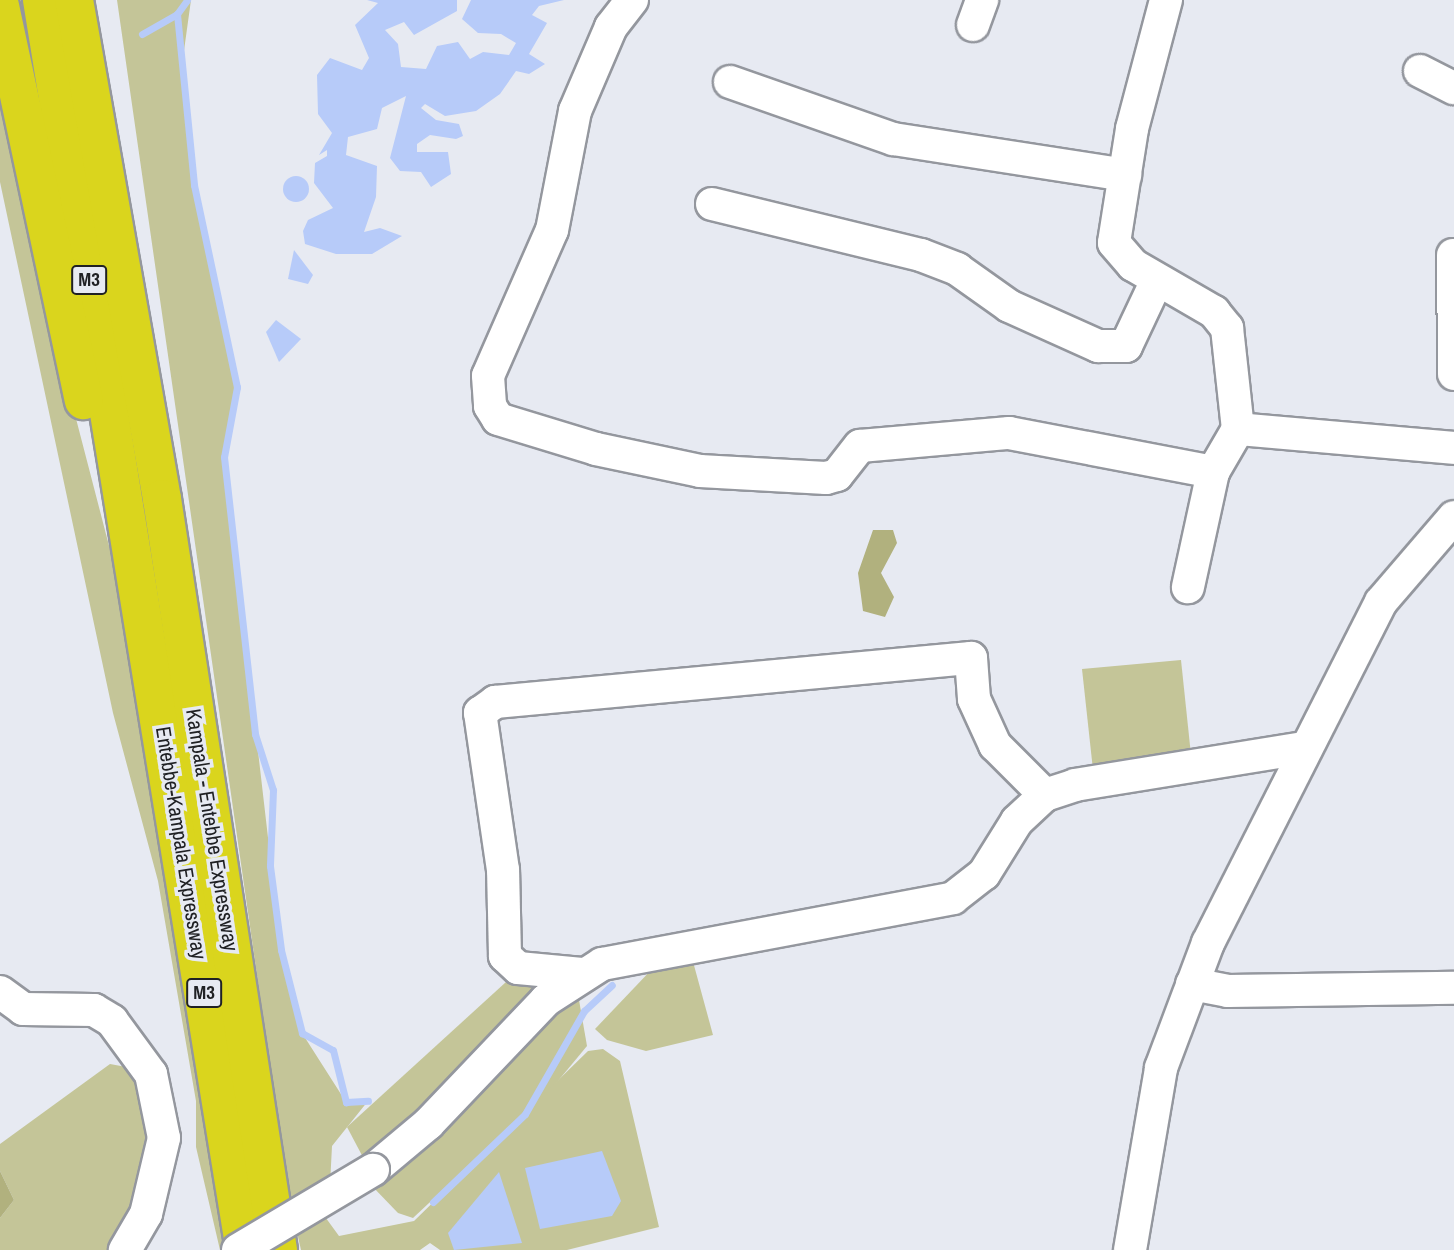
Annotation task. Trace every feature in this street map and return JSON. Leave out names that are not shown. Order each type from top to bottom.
[{"type":"highway","name":"M3","points":[[42,0],[137,560]]},
{"type":"highway","name":"M3","points":[[74,0],[160,492]]},
{"type":"highway","points":[[97,0],[172,462],[160,492]]},
{"type":"highway","points":[[0,6],[107,498],[137,560]]},
{"type":"highway","name":"Kampala - Entebbe Expressway","points":[[160,492],[278,1250]]},
{"type":"highway","name":"Entebbe-Kampala Expressway","points":[[137,560],[245,1250]]},
{"type":"street","points":[[632,0],[611,27],[575,111],[552,230],[488,376],[490,406],[498,419],[700,471],[826,478],[837,475],[860,446],[1009,433],[1213,472]]},
{"type":"street","points":[[1166,0],[1125,175],[1115,243],[1120,254],[1157,280],[1214,312],[1227,328],[1238,429],[1213,472],[1188,587]]},
{"type":"street","points":[[1420,71],[1454,88]]},
{"type":"street","points":[[730,82],[892,139],[1125,175]]},
{"type":"street","points":[[712,204],[921,255],[957,270],[1009,306],[1098,346],[1126,346],[1157,280]]},
{"type":"street","points":[[1453,255],[1454,374]]},
{"type":"street","points":[[1238,429],[1454,448]]},
{"type":"street","points":[[1130,1250],[1161,1068],[1192,985],[1303,748],[1381,602],[1454,517]]},
{"type":"street","points":[[582,974],[518,968],[505,956],[503,870],[480,713],[495,702],[971,658],[974,699],[995,745],[1045,795]]},
{"type":"street","points":[[238,1250],[373,1170],[428,1124],[546,1000],[582,974],[602,964],[953,898],[984,874],[1017,821],[1045,795],[1088,782],[1303,748]]},
{"type":"street","points":[[1192,985],[1228,991],[1454,988]]},
{"type":"street","points":[[0,992],[23,1010],[94,1010],[112,1021],[150,1074],[164,1138],[146,1214],[125,1250]]},
{"type":"green space","points":[[117,0],[191,0],[182,65],[196,193],[237,387],[224,457],[281,950],[302,1033],[346,1102],[368,1101],[332,1146],[330,1185],[290,1205]]},
{"type":"green space","points":[[0,77],[60,357],[154,719],[229,1246],[220,1250],[196,1147],[196,1101],[158,881],[113,713],[0,182]]},
{"type":"green space","points":[[873,530],[893,530],[897,543],[881,573],[894,597],[885,617],[863,611],[858,573]]},
{"type":"green space","points":[[1181,660],[1191,755],[1093,770],[1082,669]]},
{"type":"green space","points":[[692,958],[713,1035],[646,1051],[607,1040],[595,1029],[654,967]]},
{"type":"green space","points":[[539,976],[543,984],[414,1122],[366,1163],[347,1127],[506,982]]},
{"type":"green space","points":[[579,1000],[587,1046],[553,1087],[413,1218],[398,1213],[371,1185],[548,1016]]},
{"type":"green space","points":[[603,1049],[620,1061],[659,1227],[567,1250],[440,1250],[430,1243],[420,1250],[301,1250],[296,1228],[323,1214],[339,1236],[414,1221],[588,1051]]},
{"type":"green space","points":[[110,1064],[137,1069],[157,1140],[142,1198],[111,1250],[0,1250],[0,1218],[14,1200],[0,1171],[0,1144]]},
{"type":"green space","points":[[0,1171],[14,1200],[0,1218]]},
{"type":"water","points":[[367,0],[457,0],[457,11],[414,35],[404,22],[385,30],[398,44],[401,67],[426,69],[437,46],[458,42],[470,59],[483,52],[509,55],[516,43],[501,34],[478,33],[462,19],[471,0],[564,0],[539,6],[532,15],[547,23],[529,54],[545,64],[529,74],[516,71],[500,94],[476,111],[445,116],[425,104],[421,108],[436,120],[459,124],[463,136],[456,139],[430,135],[417,144],[417,152],[448,152],[451,174],[431,187],[421,172],[400,171],[390,158],[406,96],[382,108],[377,129],[348,137],[346,155],[377,166],[376,197],[364,232],[380,228],[402,236],[372,254],[336,254],[305,244],[303,231],[308,220],[333,208],[314,183],[315,163],[327,156],[327,150],[319,155],[332,133],[318,114],[317,75],[330,58],[362,70],[369,58],[355,25],[378,3]]},
{"type":"water","points":[[296,176],[305,180],[309,189],[305,198],[296,202],[287,198],[283,189],[287,180]]},
{"type":"water","points":[[294,250],[313,275],[308,284],[288,279]]},
{"type":"water","points":[[276,320],[301,339],[279,362],[266,332]]},
{"type":"water","points":[[602,1151],[621,1201],[612,1216],[540,1229],[525,1168]]},
{"type":"water","points":[[499,1172],[522,1243],[454,1250],[448,1233]]},
{"type":"waterway","points":[[142,34],[177,14],[187,0]]},
{"type":"waterway","points":[[177,14],[194,185],[237,387],[224,457],[255,734],[273,790],[270,866],[281,950],[302,1033],[333,1050],[346,1102],[368,1101]]},
{"type":"waterway","points":[[433,1202],[525,1114],[584,1011],[612,985]]}]
